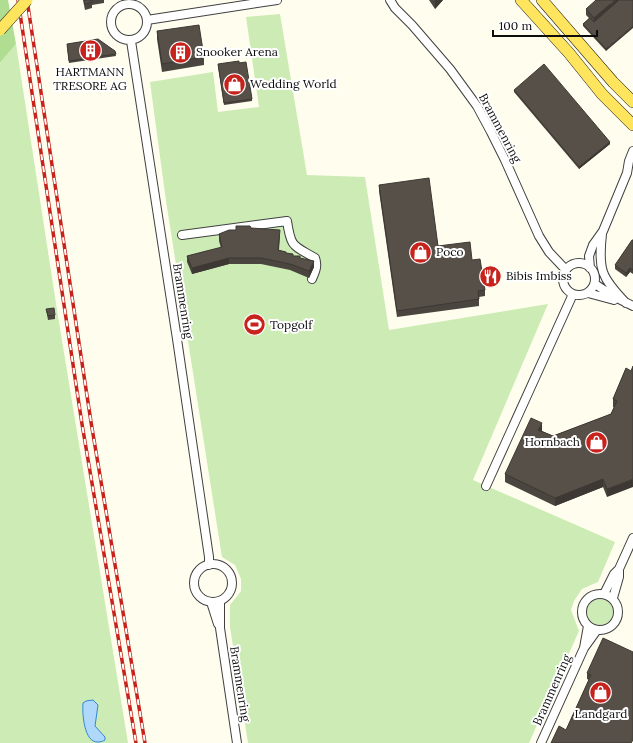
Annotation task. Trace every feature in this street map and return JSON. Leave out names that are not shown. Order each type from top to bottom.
[{"type":"main road","points":[[0,30],[27,0]]},
{"type":"main road","points":[[521,0],[569,53],[602,94],[633,125]]},
{"type":"main road","points":[[542,0],[613,82],[633,102]]},
{"type":"street","points":[[147,20],[277,0]]},
{"type":"street","name":"Brammenring","points":[[383,0],[395,8],[412,25],[450,69],[477,106],[492,132],[539,236],[548,252],[566,270]]},
{"type":"street","name":"Brammenring","points":[[390,0],[395,8]]},
{"type":"street","points":[[128,2],[140,8],[147,20],[146,29],[138,39],[131,41],[126,41],[116,35],[112,28],[111,22],[115,11],[128,2]]},
{"type":"street","name":"Brammenring","points":[[131,41],[177,339],[209,565]]},
{"type":"street","points":[[590,268],[589,256],[593,245],[603,231],[630,171],[629,160],[633,151]]},
{"type":"street","points":[[182,235],[287,221],[292,242],[303,252],[315,258],[317,262],[317,268],[312,278]]},
{"type":"street","points":[[603,231],[600,255],[602,271],[610,285],[630,304]]},
{"type":"street","points":[[577,263],[585,264],[590,268],[595,275],[595,284],[588,293],[580,296],[567,290],[564,285],[563,276],[569,267],[577,263]]},
{"type":"street","points":[[595,284],[613,296],[630,304]]},
{"type":"street","points":[[588,293],[630,304]]},
{"type":"street","points":[[486,486],[573,294]]},
{"type":"street","points":[[588,626],[597,630],[608,628],[617,620],[618,608],[613,598],[604,594],[614,574],[619,569],[633,538]]},
{"type":"street","points":[[209,565],[222,567],[228,572],[231,578],[230,590],[220,601],[211,602],[204,599],[198,595],[195,589],[196,576],[199,570],[209,565]]},
{"type":"street","points":[[613,598],[619,577],[619,569]]},
{"type":"street","name":"Brammenring","points":[[584,648],[588,626],[582,616],[584,604],[592,595],[604,594]]},
{"type":"street","name":"Brammenring","points":[[220,601],[220,628],[237,743]]},
{"type":"street","name":"Brammenring","points":[[211,602],[220,628]]},
{"type":"street","name":"Brammenring","points":[[541,743],[584,648],[597,630]]},
{"type":"green space","points":[[0,0],[8,0],[16,44],[0,63]]},
{"type":"green space","points":[[280,14],[307,175],[365,177],[389,330],[548,304],[473,480],[615,542],[598,582],[582,589],[574,601],[571,610],[579,631],[529,743],[248,743],[230,627],[230,605],[241,591],[241,579],[235,565],[222,557],[166,201],[150,82],[213,72],[218,112],[259,107],[246,17]]},
{"type":"green space","points":[[16,44],[57,310],[128,743],[0,743],[0,63]]},
{"type":"green space","points":[[600,599],[609,603],[613,612],[609,621],[600,625],[591,621],[587,612],[591,603]]},
{"type":"water","points":[[93,700],[98,705],[95,726],[105,737],[105,740],[100,742],[93,741],[90,738],[85,727],[83,703]]},
{"type":"building","points":[[84,0],[92,0],[92,2],[85,4]]},
{"type":"building","points":[[596,0],[615,0],[594,18],[586,9]]},
{"type":"building","points":[[618,0],[633,0],[633,26],[606,49],[583,24],[590,18],[594,22]]},
{"type":"building","name":"Snooker Arena","points":[[199,25],[204,57],[162,64],[157,31]]},
{"type":"building","name":"HARTMANN TRESORE AG","points":[[98,39],[115,51],[116,54],[69,61],[67,44]]},
{"type":"building","name":"Wedding World","points":[[239,61],[239,63],[246,62],[252,99],[224,103],[218,64]]},
{"type":"building","points":[[544,64],[610,142],[579,167],[514,90]]},
{"type":"building","points":[[429,178],[438,246],[470,242],[472,260],[480,259],[485,290],[478,291],[479,299],[397,311],[379,185]]},
{"type":"building","points":[[236,226],[250,226],[251,228],[280,230],[278,250],[293,254],[293,256],[300,256],[300,258],[314,261],[309,271],[290,264],[261,258],[229,258],[192,268],[187,256],[222,247],[219,234],[229,230],[236,230]]},
{"type":"building","points":[[632,240],[633,270],[630,268],[626,273],[615,265]]},
{"type":"building","points":[[54,308],[55,315],[48,316],[46,309]]},
{"type":"building","name":"Hornbach","points":[[633,366],[633,479],[607,489],[603,479],[555,498],[505,474],[531,418],[542,423],[538,430],[553,436],[611,414],[617,401],[613,399],[626,368],[631,371]]},
{"type":"building","name":"Landgard","points":[[603,638],[633,652],[633,740],[631,743],[551,743],[559,726],[566,730],[591,675],[587,673]]},
{"type":"railway","points":[[18,0],[82,424],[136,743]]},
{"type":"railway","points":[[27,0],[91,422],[145,743]]},
{"type":"place","name":"HARTMANN TRESORE AG","points":[[90,51]]},
{"type":"place","name":"Snooker Arena","points":[[180,52]]},
{"type":"place","name":"Wedding World","points":[[235,84]]},
{"type":"place","name":"Poco","points":[[420,252]]},
{"type":"place","name":"Bibis Imbiss","points":[[490,276]]},
{"type":"place","name":"Topgolf","points":[[254,325]]},
{"type":"place","name":"Hornbach","points":[[596,442]]},
{"type":"place","name":"Landgard","points":[[601,693]]}]
